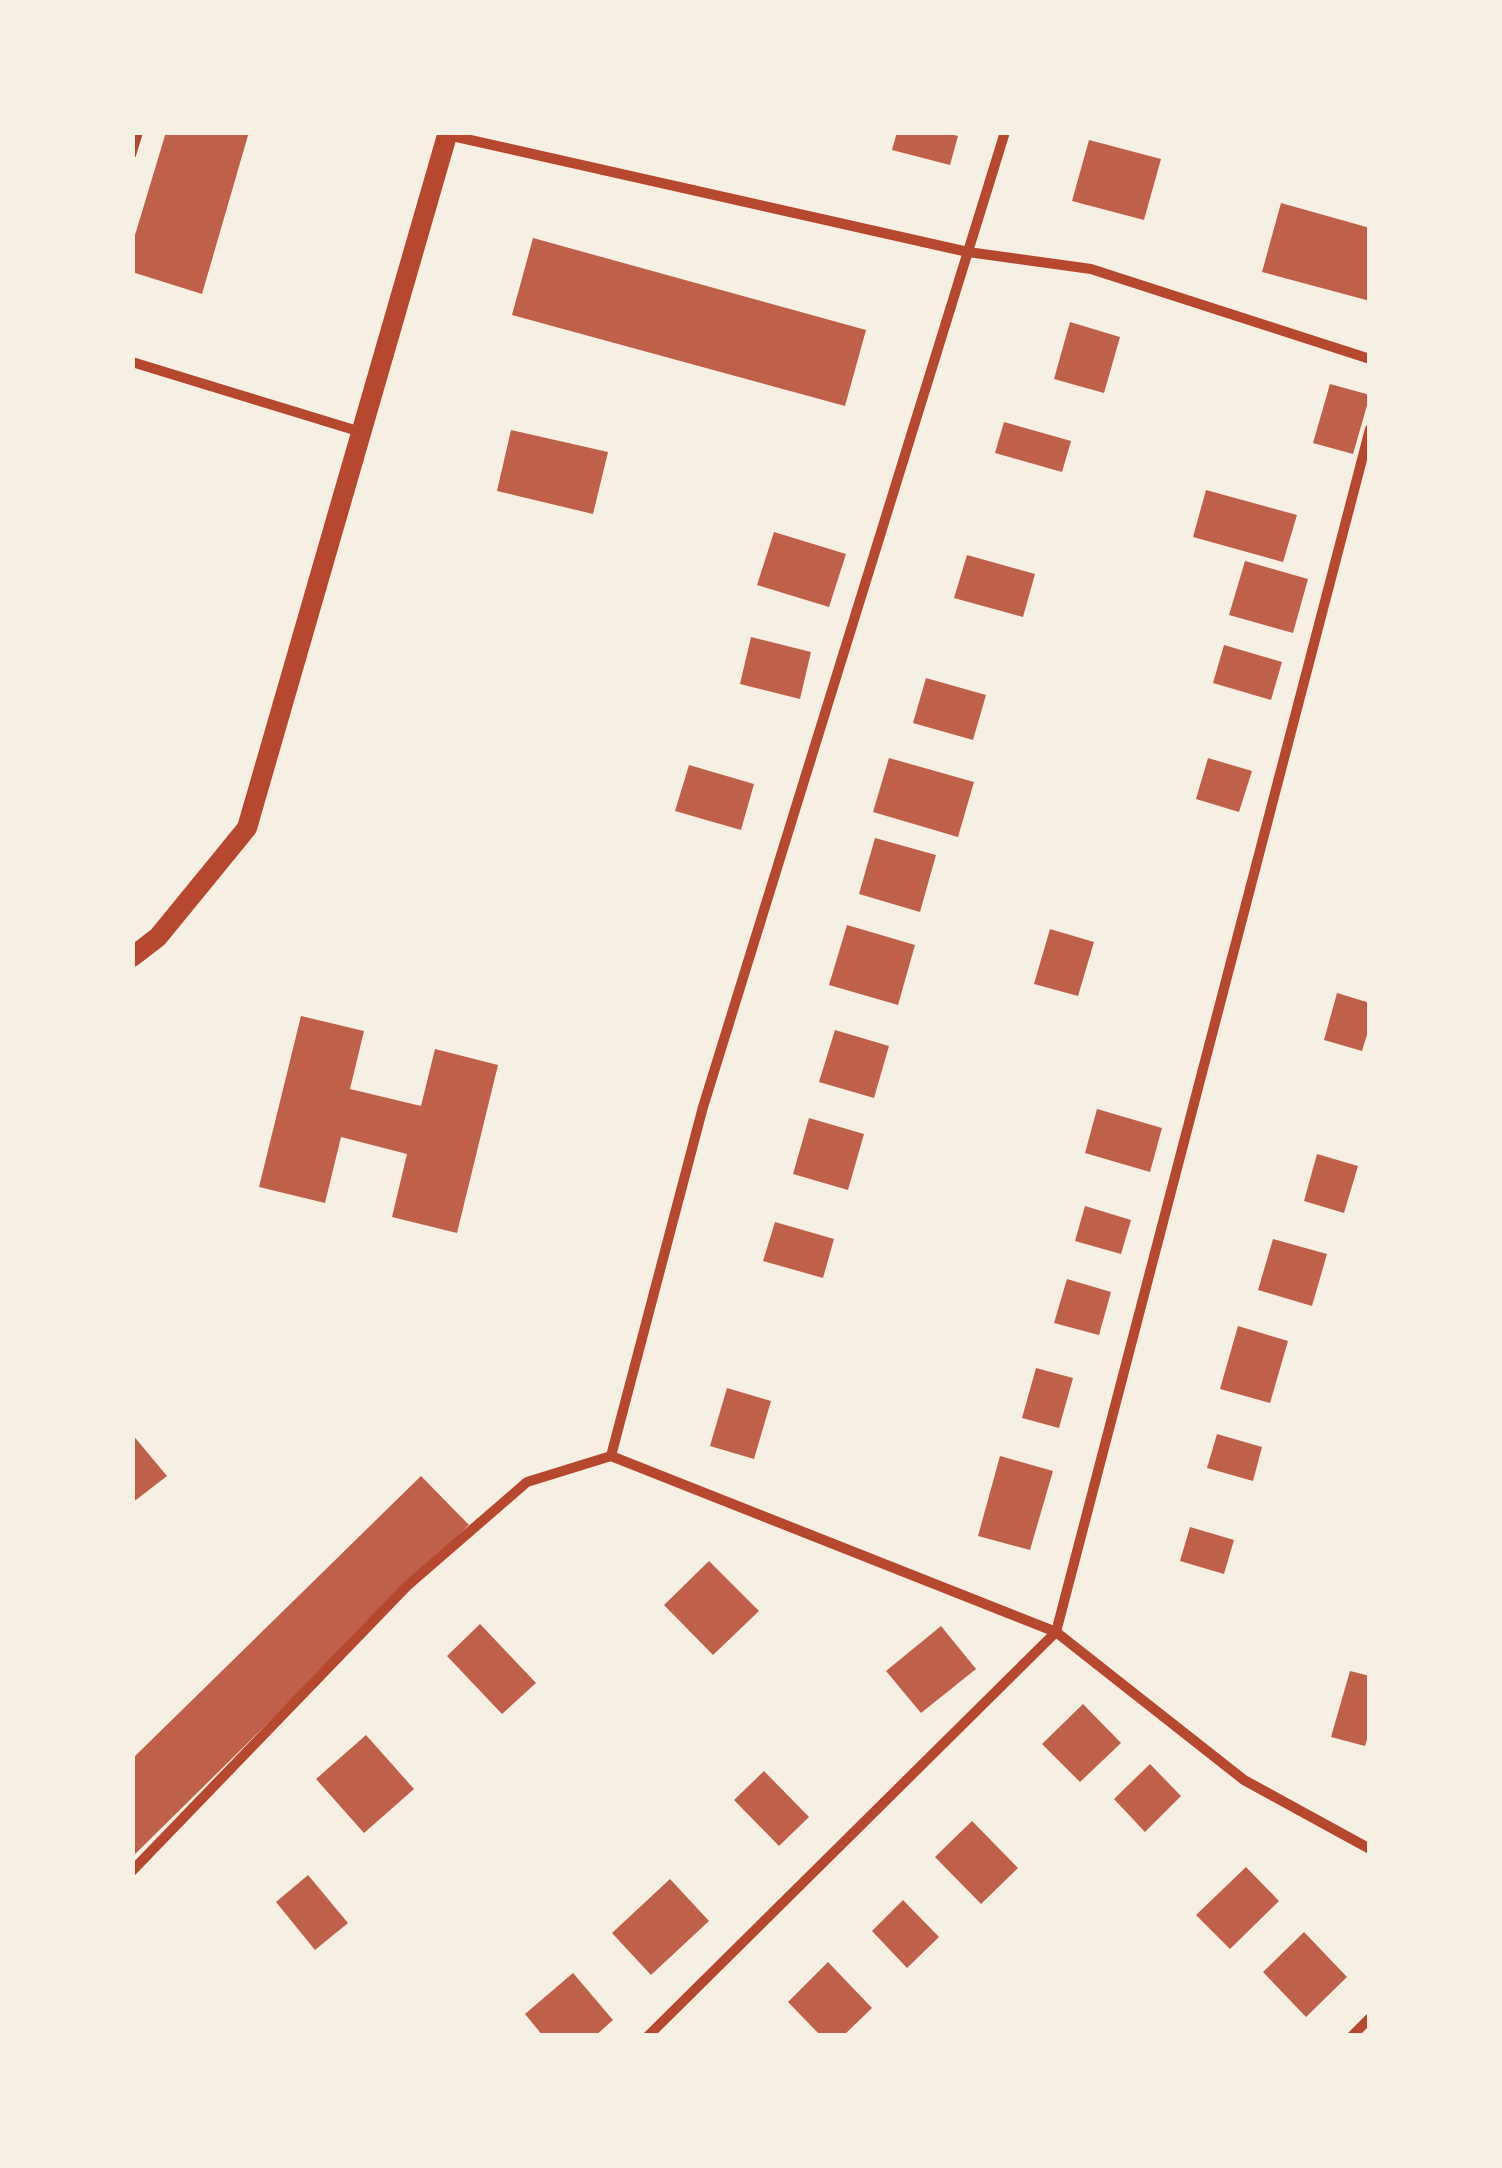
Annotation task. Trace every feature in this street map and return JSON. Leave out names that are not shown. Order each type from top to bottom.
[{"type":"main road","points":[[132,957],[158,937],[246,828],[448,134]]},
{"type":"street","points":[[611,1456],[703,1106],[1005,132]]},
{"type":"street","points":[[448,134],[968,252],[1091,269],[1370,359]]},
{"type":"street","points":[[132,362],[361,432]]},
{"type":"street","points":[[648,2036],[1056,1632],[1370,430]]},
{"type":"street","points":[[132,1871],[422,1572],[527,1482],[611,1456],[1056,1632],[1244,1780],[1370,1849]]},
{"type":"street","points":[[1352,2036],[1370,2018]]},
{"type":"lane","points":[[132,155],[139,132]]},
{"type":"building","points":[[166,132],[249,132],[202,294],[132,272],[132,245]]},
{"type":"building","points":[[897,132],[944,132],[958,136],[950,165],[892,150]]},
{"type":"building","points":[[1089,140],[1161,159],[1144,220],[1072,201]]},
{"type":"building","points":[[1281,203],[1370,228],[1370,301],[1262,272]]},
{"type":"building","points":[[533,238],[866,330],[845,406],[512,315]]},
{"type":"building","points":[[1070,322],[1120,337],[1104,393],[1054,379]]},
{"type":"building","points":[[1330,384],[1370,395],[1353,454],[1313,443]]},
{"type":"building","points":[[1004,422],[1071,441],[1062,472],[995,453]]},
{"type":"building","points":[[511,430],[608,452],[593,514],[497,491]]},
{"type":"building","points":[[1206,490],[1297,515],[1283,562],[1193,537]]},
{"type":"building","points":[[774,532],[846,554],[829,607],[757,585]]},
{"type":"building","points":[[967,555],[1035,574],[1023,617],[954,598]]},
{"type":"building","points":[[1245,561],[1308,579],[1293,633],[1229,615]]},
{"type":"building","points":[[751,637],[811,652],[800,699],[740,684]]},
{"type":"building","points":[[1224,645],[1282,662],[1271,700],[1213,683]]},
{"type":"building","points":[[926,678],[986,695],[973,740],[913,723]]},
{"type":"building","points":[[889,758],[974,782],[958,837],[873,812]]},
{"type":"building","points":[[1208,758],[1252,771],[1239,812],[1196,799]]},
{"type":"building","points":[[689,765],[754,784],[741,830],[675,811]]},
{"type":"building","points":[[875,838],[936,855],[920,912],[859,894]]},
{"type":"building","points":[[847,925],[915,945],[898,1005],[829,985]]},
{"type":"building","points":[[1050,929],[1094,942],[1078,996],[1034,984]]},
{"type":"building","points":[[1337,993],[1370,1003],[1370,1025],[1362,1051],[1324,1040]]},
{"type":"building","points":[[301,1016],[364,1031],[350,1089],[421,1106],[435,1049],[498,1065],[457,1233],[392,1217],[407,1154],[341,1137],[325,1203],[259,1187]]},
{"type":"building","points":[[835,1030],[889,1046],[874,1098],[819,1082]]},
{"type":"building","points":[[1097,1109],[1162,1128],[1150,1172],[1085,1153]]},
{"type":"building","points":[[809,1118],[864,1134],[848,1190],[793,1174]]},
{"type":"building","points":[[1317,1154],[1358,1166],[1344,1213],[1304,1201]]},
{"type":"building","points":[[1085,1206],[1131,1220],[1121,1254],[1075,1241]]},
{"type":"building","points":[[775,1222],[834,1239],[823,1278],[763,1261]]},
{"type":"building","points":[[1273,1239],[1327,1254],[1312,1306],[1258,1290]]},
{"type":"building","points":[[1067,1279],[1111,1292],[1099,1335],[1054,1323]]},
{"type":"building","points":[[1238,1326],[1288,1341],[1270,1403],[1220,1389]]},
{"type":"building","points":[[1036,1368],[1073,1378],[1059,1428],[1022,1418]]},
{"type":"building","points":[[727,1388],[771,1401],[754,1459],[710,1446]]},
{"type":"building","points":[[132,1434],[167,1476],[132,1503]]},
{"type":"building","points":[[1217,1434],[1262,1447],[1253,1481],[1207,1468]]},
{"type":"building","points":[[1000,1456],[1053,1471],[1030,1550],[978,1536]]},
{"type":"building","points":[[421,1476],[469,1525],[132,1857],[132,1759]]},
{"type":"building","points":[[1190,1527],[1234,1540],[1224,1574],[1180,1561]]},
{"type":"building","points":[[709,1561],[759,1611],[713,1655],[664,1605]]},
{"type":"building","points":[[480,1624],[536,1683],[502,1714],[447,1656]]},
{"type":"building","points":[[941,1626],[976,1669],[921,1713],[886,1671]]},
{"type":"building","points":[[1350,1671],[1370,1676],[1370,1730],[1365,1746],[1331,1737]]},
{"type":"building","points":[[1083,1704],[1121,1743],[1080,1782],[1042,1744]]},
{"type":"building","points":[[366,1735],[414,1789],[364,1833],[316,1779]]},
{"type":"building","points":[[1150,1764],[1181,1796],[1145,1832],[1114,1799]]},
{"type":"building","points":[[764,1771],[809,1817],[779,1846],[734,1800]]},
{"type":"building","points":[[972,1821],[1018,1868],[981,1904],[935,1857]]},
{"type":"building","points":[[1246,1867],[1279,1901],[1230,1949],[1196,1915]]},
{"type":"building","points":[[308,1875],[348,1923],[315,1950],[276,1902]]},
{"type":"building","points":[[670,1879],[709,1921],[651,1975],[612,1933]]},
{"type":"building","points":[[903,1900],[939,1937],[907,1968],[872,1931]]},
{"type":"building","points":[[1304,1932],[1347,1977],[1306,2017],[1263,1972]]},
{"type":"building","points":[[828,1962],[872,2008],[843,2036],[821,2036],[788,2002]]},
{"type":"building","points":[[573,1973],[613,2020],[595,2036],[543,2036],[525,2014]]}]
